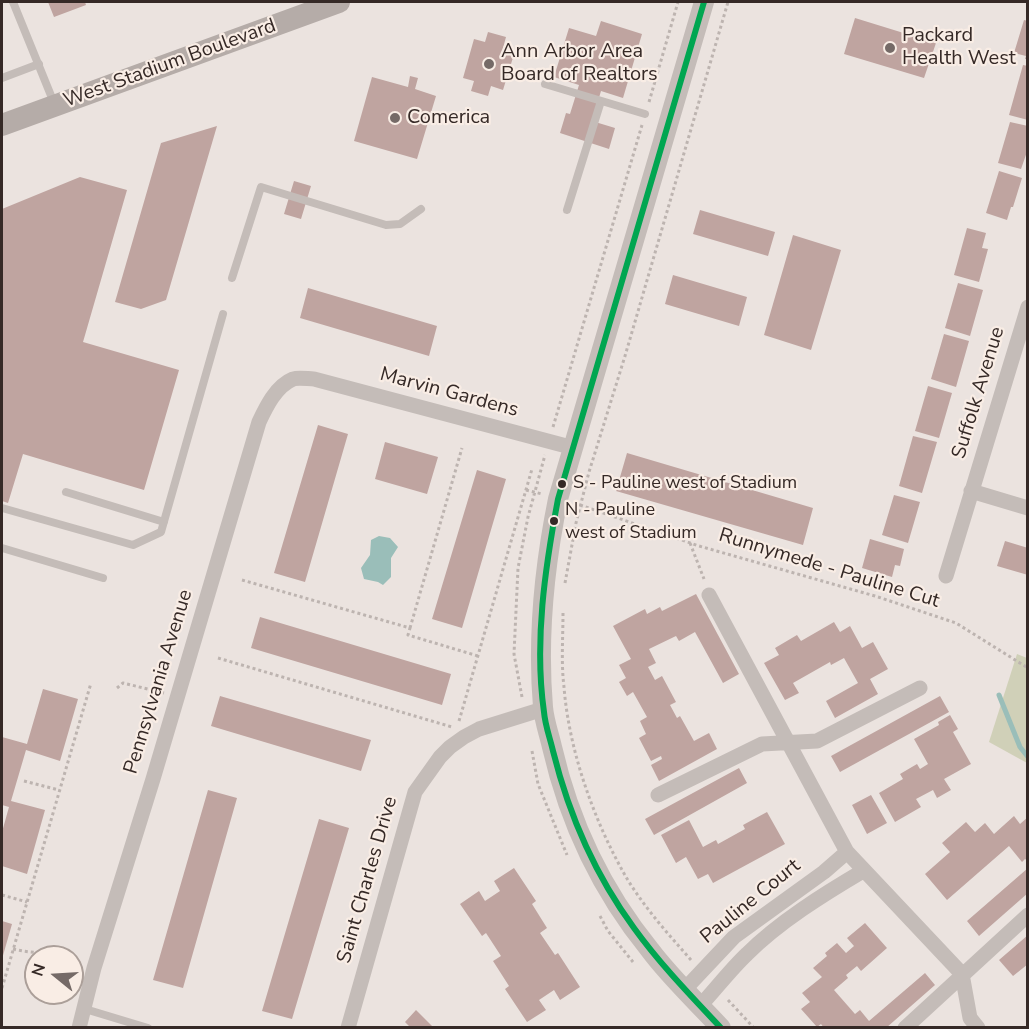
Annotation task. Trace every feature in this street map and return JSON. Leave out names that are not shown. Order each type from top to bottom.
[{"type":"main road","name":"West Stadium Boulevard","points":[[2,125],[339,2]]},
{"type":"street","points":[[704,2],[558,498],[544,578],[540,650],[543,709],[557,768],[593,864],[612,897],[650,951],[721,1028]]},
{"type":"street","name":"Suffolk Avenue","points":[[946,576],[1028,307]]},
{"type":"street","name":"Pennsylvania Avenue","points":[[79,1028],[94,968],[153,779],[259,422],[267,405],[279,389],[294,379],[314,379]]},
{"type":"street","name":"Marvin Gardens","points":[[314,379],[574,448]]},
{"type":"street","points":[[971,491],[1028,508]]},
{"type":"street","points":[[709,595],[847,852],[962,974],[970,1018],[978,1028]]},
{"type":"street","points":[[658,795],[762,744],[816,741],[920,688]]},
{"type":"street","name":"Saint Charles Drive","points":[[348,1028],[415,792],[440,757],[464,737],[479,729],[543,709]]},
{"type":"street","name":"Pauline Court","points":[[685,989],[734,938],[824,872],[847,852]]},
{"type":"street","name":"Pauline Court","points":[[700,1006],[747,954],[771,933],[835,888],[864,871]]},
{"type":"street","points":[[906,1028],[1028,915]]},
{"type":"lane","points":[[13,2],[55,106]]},
{"type":"lane","points":[[2,78],[39,64]]},
{"type":"lane","points":[[545,84],[645,114]]},
{"type":"lane","points":[[567,210],[601,101]]},
{"type":"lane","points":[[232,278],[261,187],[386,225],[400,224],[422,209]]},
{"type":"lane","points":[[2,508],[133,545],[161,532],[223,314]]},
{"type":"lane","points":[[66,492],[164,522]]},
{"type":"lane","points":[[2,548],[104,578]]},
{"type":"lane","points":[[85,1009],[148,1028]]},
{"type":"path","points":[[553,429],[678,2]]},
{"type":"path","points":[[564,588],[580,505],[728,2]]},
{"type":"path","points":[[462,448],[408,635],[478,656]]},
{"type":"path","points":[[218,658],[457,729],[532,470]]},
{"type":"path","points":[[526,490],[535,492]]},
{"type":"path","name":"Runnymede - Pauline Cut","points":[[580,505],[690,543],[875,596],[956,623],[1028,668]]},
{"type":"path","points":[[690,543],[709,595]]},
{"type":"path","points":[[242,579],[410,628]]},
{"type":"path","points":[[563,610],[564,687],[573,746],[595,812],[627,877],[656,919],[701,971]]},
{"type":"path","points":[[2,988],[91,683]]},
{"type":"path","points":[[117,688],[123,683],[152,689]]},
{"type":"path","points":[[24,781],[59,790]]},
{"type":"path","points":[[2,895],[27,902]]},
{"type":"path","points":[[13,949],[24,952]]},
{"type":"path","points":[[716,988],[754,1028]]},
{"type":"green space","points":[[1017,654],[1027,658],[1027,763],[989,742]]},
{"type":"water","points":[[379,536],[390,538],[398,547],[391,558],[391,577],[383,585],[364,579],[361,568],[370,555],[371,540]]},
{"type":"building","points":[[48,2],[85,2],[86,5],[54,17]]},
{"type":"building","name":"Packard Health West","points":[[855,18],[936,43],[924,78],[844,54]]},
{"type":"building","points":[[1024,20],[1028,21],[1028,59],[1025,59],[1026,56],[1014,53]]},
{"type":"building","points":[[601,21],[642,34],[623,98],[601,91],[592,121],[615,128],[609,149],[560,133],[566,113],[570,114],[579,85],[554,77],[569,28],[596,36]]},
{"type":"building","name":"Ann Arbor Area Board of Realtors","points":[[488,32],[506,37],[503,48],[515,51],[503,90],[491,86],[488,96],[471,91],[474,81],[463,78],[474,39],[485,42]]},
{"type":"building","points":[[1023,65],[1028,66],[1028,120],[1009,115]]},
{"type":"building","name":"Comerica","points":[[410,76],[418,78],[415,89],[436,96],[417,159],[354,141],[372,77],[408,87]]},
{"type":"building","points":[[1010,122],[1028,126],[1028,149],[1021,169],[998,163]]},
{"type":"building","points":[[217,126],[166,300],[141,309],[115,302],[161,143]]},
{"type":"building","points":[[999,171],[1022,178],[1007,220],[986,213]]},
{"type":"building","points":[[80,177],[127,190],[83,342],[179,370],[144,490],[23,454],[8,503],[2,501],[2,209]]},
{"type":"building","points":[[294,181],[311,186],[301,219],[284,214]]},
{"type":"building","points":[[700,210],[775,232],[768,256],[693,234]]},
{"type":"building","points":[[967,228],[986,233],[982,248],[988,249],[979,282],[954,275]]},
{"type":"building","points":[[793,235],[841,250],[811,350],[764,335]]},
{"type":"building","points":[[673,275],[747,297],[739,326],[665,304]]},
{"type":"building","points":[[958,283],[983,290],[970,336],[945,328]]},
{"type":"building","points":[[308,288],[437,326],[429,356],[300,318]]},
{"type":"building","points":[[944,334],[969,341],[956,387],[931,379]]},
{"type":"building","points":[[928,386],[952,393],[939,438],[915,431]]},
{"type":"building","points":[[318,425],[348,434],[305,582],[274,573]]},
{"type":"building","points":[[913,436],[937,442],[922,493],[899,486]]},
{"type":"building","points":[[385,442],[438,457],[427,494],[375,479]]},
{"type":"building","points":[[627,453],[813,508],[803,545],[616,491]]},
{"type":"building","points":[[477,470],[506,479],[462,628],[432,619]]},
{"type":"building","points":[[894,495],[920,502],[908,543],[882,535]]},
{"type":"building","points":[[870,539],[904,549],[900,566],[895,565],[892,577],[862,568]]},
{"type":"building","points":[[1005,541],[1028,548],[1028,575],[997,566]]},
{"type":"building","points":[[696,594],[739,674],[723,683],[695,632],[679,641],[676,636],[649,649],[656,663],[648,667],[655,680],[662,676],[676,702],[670,705],[677,718],[680,716],[694,741],[709,733],[717,749],[659,781],[651,765],[662,759],[661,756],[651,761],[639,738],[646,734],[640,721],[647,717],[633,692],[627,696],[619,682],[626,678],[619,665],[631,659],[613,626],[645,609],[647,614],[660,607],[662,611]]},
{"type":"building","points":[[260,617],[451,674],[442,705],[251,648]]},
{"type":"building","points":[[834,622],[840,632],[850,626],[862,648],[873,642],[888,669],[870,679],[878,694],[835,718],[826,701],[858,683],[844,658],[831,665],[830,662],[793,683],[799,693],[785,700],[764,663],[779,655],[775,648],[797,635],[801,641]]},
{"type":"building","points":[[43,689],[78,699],[60,761],[26,750],[11,801],[45,810],[27,874],[2,866],[2,832],[9,807],[2,805],[2,737],[27,744]]},
{"type":"building","points":[[220,696],[371,740],[361,771],[211,726]]},
{"type":"building","points":[[940,696],[949,712],[840,772],[831,756]]},
{"type":"building","points":[[950,715],[958,729],[953,732],[971,764],[944,779],[951,790],[937,798],[933,790],[916,799],[921,807],[895,822],[879,793],[903,779],[900,774],[917,764],[920,769],[928,764],[914,739],[939,725],[938,722]]},
{"type":"building","points":[[739,768],[747,783],[654,835],[645,819]]},
{"type":"building","points":[[208,790],[237,798],[183,988],[153,980]]},
{"type":"building","points":[[871,795],[887,823],[867,834],[852,805]]},
{"type":"building","points":[[767,812],[785,844],[713,883],[708,874],[698,879],[686,857],[676,863],[661,835],[689,820],[703,847],[716,840],[718,844],[745,829],[743,825]]},
{"type":"building","points":[[1014,816],[1020,824],[1028,817],[1028,861],[1025,859],[1022,862],[1009,846],[947,900],[925,874],[950,852],[942,843],[966,822],[975,832],[985,823],[994,834]]},
{"type":"building","points":[[319,819],[349,828],[292,1019],[262,1011]]},
{"type":"building","points":[[514,868],[536,901],[532,904],[547,928],[540,933],[555,955],[558,953],[580,987],[560,1000],[554,990],[539,1000],[546,1010],[527,1022],[505,989],[509,986],[493,961],[501,956],[486,933],[482,936],[460,904],[479,891],[485,901],[500,891],[494,881]]},
{"type":"building","points":[[1028,868],[1028,893],[979,936],[967,921]]},
{"type":"building","points":[[2,921],[12,924],[2,959]]},
{"type":"building","points":[[865,923],[887,948],[861,971],[857,966],[846,975],[848,978],[834,990],[855,1014],[860,1010],[869,1021],[925,973],[935,985],[886,1028],[824,1028],[821,1024],[817,1027],[801,1009],[810,1002],[802,993],[822,977],[813,968],[837,943],[846,953],[854,946],[847,938]]},
{"type":"building","points":[[1028,935],[1028,964],[1013,976],[999,960]]},
{"type":"building","points":[[416,1010],[434,1028],[411,1028],[405,1022]]},
{"type":"waterway","points":[[999,695],[1020,747],[1028,757]]},
{"type":"transit line","points":[[704,2],[558,499],[545,578],[540,659],[545,717],[559,775],[575,821],[595,866],[620,908],[644,941],[721,1028]]},
{"type":"place","name":"Packard Health West","points":[[890,48]]},
{"type":"place","name":"Ann Arbor Area Board of Realtors","points":[[489,64]]},
{"type":"place","name":"Comerica","points":[[395,118]]},
{"type":"place","name":"S - Pauline west of Stadium","points":[[562,484]]},
{"type":"place","name":"N - Pauline west of Stadium","points":[[554,521]]}]
